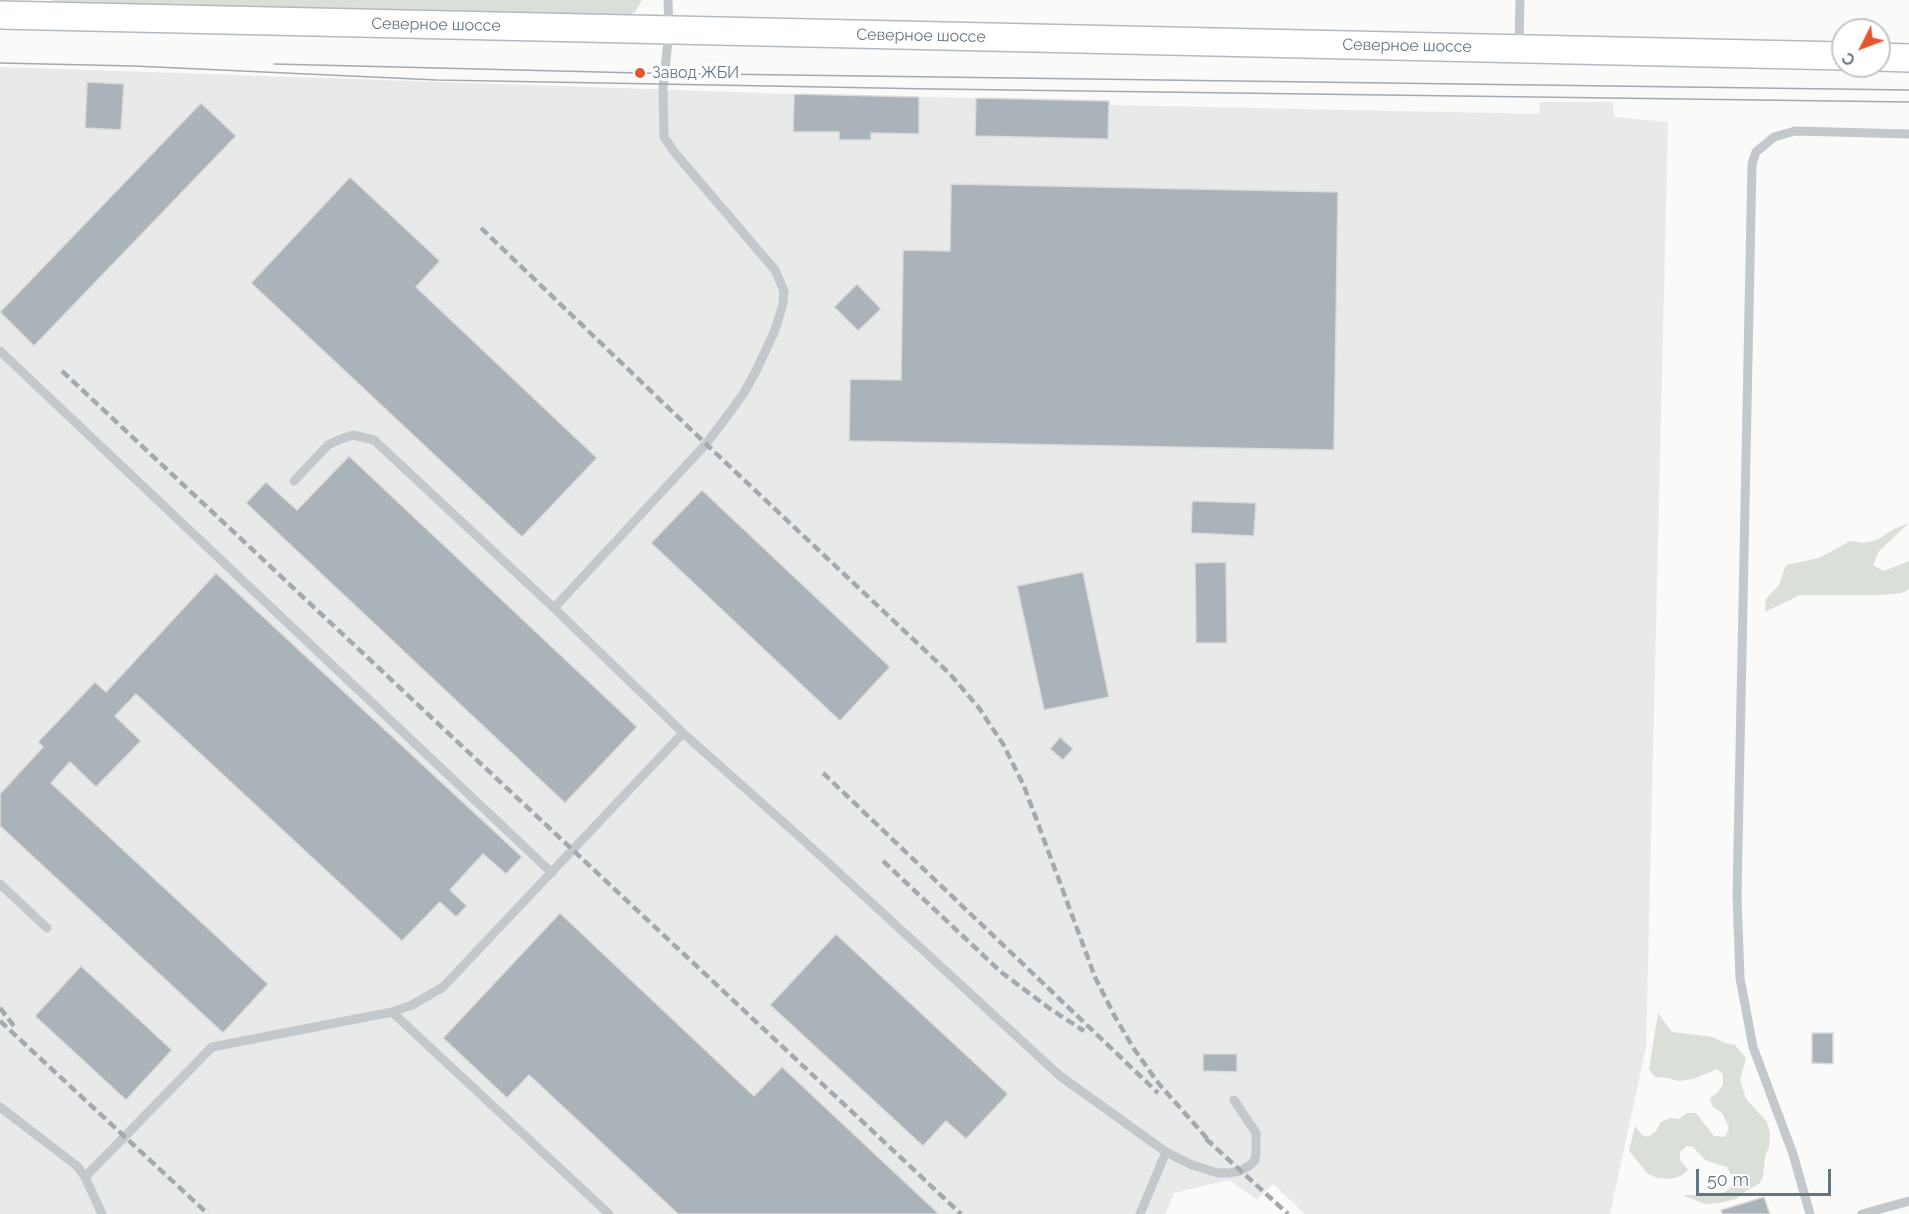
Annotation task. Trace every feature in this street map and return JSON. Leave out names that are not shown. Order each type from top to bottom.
[{"type":"main road","name":"Северное шоссе","points":[[0,15],[1831,56]]},
{"type":"main road","points":[[1891,57],[1909,58]]},
{"type":"lane","points":[[554,608],[706,444],[731,411],[746,391],[776,330],[783,304],[784,291],[775,270],[675,153],[664,137],[663,89],[669,31],[668,0]]},
{"type":"lane","points":[[1519,47],[1520,0]]},
{"type":"lane","points":[[1810,1214],[1793,1154],[1753,1047],[1740,978],[1737,884],[1752,164],[1756,152],[1774,137],[1795,131],[1909,134]]},
{"type":"lane","points":[[0,351],[552,873]]},
{"type":"lane","points":[[294,481],[328,446],[341,439],[353,435],[374,440],[684,733],[1060,1076],[1166,1152],[1192,1165],[1218,1173],[1240,1171],[1249,1166],[1255,1160],[1256,1133],[1234,1100]]},
{"type":"lane","points":[[85,1177],[212,1047],[392,1012],[412,1005],[443,987],[684,733]]},
{"type":"lane","points":[[0,884],[47,928]]},
{"type":"lane","points":[[392,1012],[609,1214]]},
{"type":"lane","points":[[0,1107],[68,1157],[85,1177],[102,1214]]},
{"type":"lane","points":[[1140,1214],[1166,1152]]},
{"type":"lane","points":[[1862,1214],[1909,1201]]},
{"type":"shaded area","points":[[53,0],[642,0],[635,12],[627,18],[63,7]]},
{"type":"shaded area","points":[[0,67],[794,94],[1109,101],[1110,105],[1539,114],[1540,102],[1613,102],[1614,117],[1668,122],[1646,1047],[1610,1214],[1305,1214],[1273,1184],[1257,1200],[1229,1180],[1174,1193],[1165,1214],[0,1214]]},
{"type":"shaded area","points":[[1909,523],[1879,551],[1873,565],[1884,571],[1909,561],[1909,589],[1902,593],[1879,595],[1800,595],[1765,612],[1766,599],[1779,585],[1786,565],[1819,558],[1850,541],[1864,543],[1877,540]]},
{"type":"shaded area","points":[[1658,1013],[1672,1032],[1713,1037],[1735,1045],[1746,1058],[1740,1080],[1746,1099],[1767,1122],[1770,1134],[1763,1177],[1759,1184],[1736,1199],[1704,1204],[1683,1195],[1719,1195],[1733,1184],[1727,1167],[1705,1160],[1693,1147],[1687,1146],[1680,1152],[1680,1160],[1688,1170],[1681,1176],[1670,1179],[1657,1178],[1648,1174],[1629,1151],[1635,1126],[1642,1135],[1648,1137],[1656,1131],[1661,1122],[1670,1118],[1679,1119],[1687,1113],[1696,1113],[1714,1136],[1725,1137],[1729,1128],[1722,1113],[1712,1106],[1710,1098],[1723,1084],[1723,1074],[1717,1069],[1693,1079],[1679,1081],[1655,1077],[1649,1069]]},
{"type":"building","points":[[87,82],[124,84],[121,130],[85,128]]},
{"type":"building","points":[[794,94],[919,97],[919,134],[871,133],[871,140],[839,140],[839,132],[793,132]]},
{"type":"building","points":[[976,98],[1109,101],[1108,139],[975,136]]},
{"type":"building","points":[[201,103],[236,136],[34,346],[0,312]]},
{"type":"building","points":[[350,177],[440,261],[416,287],[597,458],[522,537],[251,283]]},
{"type":"building","points":[[951,184],[1338,192],[1334,450],[849,441],[850,379],[901,380],[903,250],[950,251]]},
{"type":"building","points":[[857,284],[881,309],[858,331],[834,307]]},
{"type":"building","points":[[349,456],[637,727],[565,803],[246,503],[266,482],[297,510]]},
{"type":"building","points":[[702,490],[890,667],[840,721],[651,543]]},
{"type":"building","points":[[1192,501],[1256,503],[1254,536],[1191,533]]},
{"type":"building","points":[[1226,562],[1227,643],[1196,643],[1195,563]]},
{"type":"building","points":[[1083,572],[1109,697],[1044,710],[1017,586]]},
{"type":"building","points":[[216,573],[522,857],[506,874],[483,854],[450,890],[467,906],[456,917],[440,902],[402,941],[136,694],[115,716],[141,741],[96,787],[70,762],[51,783],[268,984],[223,1033],[0,826],[0,794],[43,747],[38,742],[95,682],[106,692]]},
{"type":"building","points":[[1060,737],[1073,749],[1063,760],[1050,749]]},
{"type":"building","points":[[560,913],[754,1096],[782,1067],[939,1214],[678,1214],[529,1075],[507,1098],[443,1038]]},
{"type":"building","points":[[836,934],[1008,1094],[966,1139],[946,1121],[923,1146],[770,1005]]},
{"type":"building","points":[[81,966],[172,1050],[126,1100],[35,1016]]},
{"type":"building","points":[[1812,1033],[1833,1033],[1833,1064],[1812,1063]]},
{"type":"building","points":[[1203,1054],[1237,1054],[1237,1072],[1203,1071]]},
{"type":"building","points":[[1764,1197],[1770,1214],[1722,1214],[1721,1210]]},
{"type":"tram line","points":[[0,63],[134,66],[437,80],[1909,102]]},
{"type":"tram line","points":[[274,64],[640,73],[1909,90]]},
{"type":"railway","points":[[481,228],[950,674],[979,708],[1003,744],[1024,786],[1095,977],[1114,1015],[1134,1049],[1159,1084],[1212,1144]]},
{"type":"railway","points":[[62,371],[961,1214]]},
{"type":"railway","points":[[823,773],[1158,1093]]},
{"type":"railway","points":[[883,861],[1001,972],[1084,1031]]},
{"type":"railway","points":[[0,1008],[14,1026]]},
{"type":"railway","points":[[0,1021],[208,1214]]},
{"type":"railway","points":[[1206,1139],[1288,1214]]},
{"type":"place","name":"Завод ЖБИ","points":[[640,73]]}]
